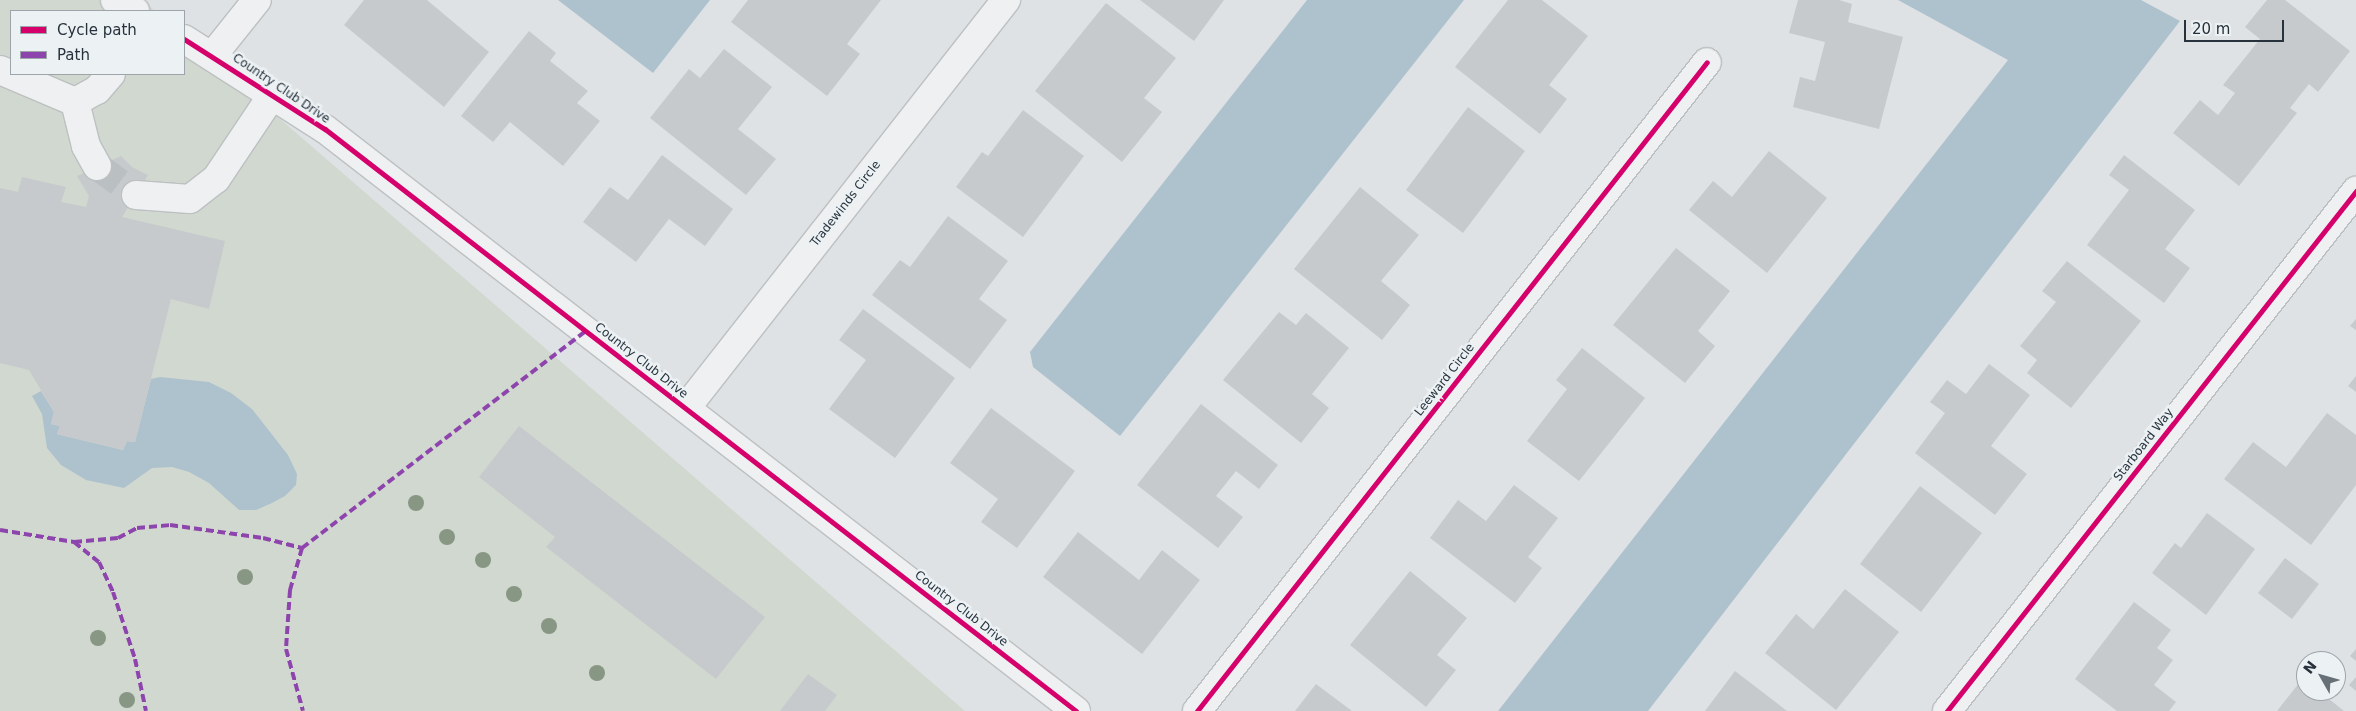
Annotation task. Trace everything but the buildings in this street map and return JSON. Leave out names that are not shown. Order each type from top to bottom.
[{"type":"street","points":[[115,0],[133,10]]},
{"type":"street","points":[[213,55],[256,0]]},
{"type":"street","name":"Tradewinds Circle","points":[[686,408],[1006,0]]},
{"type":"street","name":"Country Club Drive","points":[[185,40],[213,55],[325,129],[1076,711]]},
{"type":"street","name":"Leeward Circle","points":[[1198,711],[1708,62]]},
{"type":"street","points":[[12,75],[75,102]]},
{"type":"street","points":[[75,102],[97,90],[110,75]]},
{"type":"street","points":[[136,195],[190,199],[216,180],[273,94]]},
{"type":"street","points":[[75,102],[86,146],[97,166]]},
{"type":"street","name":"Starboard Way","points":[[1947,711],[2356,191]]},
{"type":"shaded area","points":[[0,0],[142,0],[154,10],[10,10],[10,75],[185,75],[185,37],[965,711],[0,711]]},
{"type":"water","points":[[558,0],[710,0],[653,73]]},
{"type":"water","points":[[1307,0],[1464,0],[1120,436],[1033,367],[1030,352]]},
{"type":"water","points":[[1898,0],[2141,0],[2180,21],[1648,711],[1498,711],[2008,60]]},
{"type":"water","points":[[160,377],[209,382],[231,393],[252,409],[288,455],[297,474],[296,485],[285,496],[272,503],[256,510],[239,510],[209,483],[189,472],[172,467],[152,468],[124,488],[86,480],[61,465],[47,448],[42,414],[32,396],[41,391],[54,412],[51,424],[60,426],[57,434],[123,450],[127,441],[135,442],[151,379]]},
{"type":"tunnel","points":[[97,166],[136,195]]},
{"type":"marked path","points":[[302,548],[586,331]]},
{"type":"marked path","points":[[74,542],[118,538],[137,528],[170,525],[263,538],[302,548],[290,590],[286,649],[303,711]]},
{"type":"marked path","points":[[0,530],[74,542],[99,562],[113,592],[135,659],[146,711]]},
{"type":"cycle path","points":[[185,40],[325,129],[1076,711]]},
{"type":"cycle path","points":[[1197,711],[1707,62]]},
{"type":"cycle path","points":[[1947,711],[2356,191]]}]
